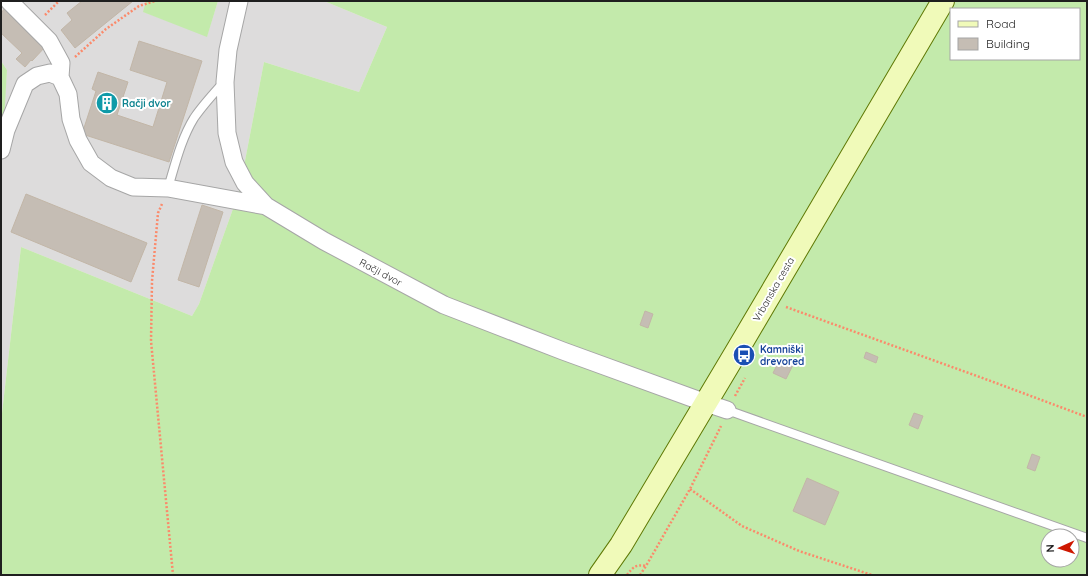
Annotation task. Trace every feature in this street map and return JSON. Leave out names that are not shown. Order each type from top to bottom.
[{"type":"street","points":[[9,1],[49,41],[68,94],[72,119],[78,140],[91,163],[111,178],[134,187],[168,188],[266,206]]},
{"type":"street","name":"Račji dvor","points":[[238,1],[228,50],[225,82],[227,134],[234,162],[245,183],[266,206],[324,241],[444,306],[706,404],[727,410]]},
{"type":"street","name":"Vrbanska cesta","points":[[600,575],[621,545],[706,404],[943,1]]},
{"type":"street","points":[[1,150],[6,130],[25,84],[37,76],[60,70]]},
{"type":"lane","points":[[168,188],[181,147],[194,119],[208,99],[225,82]]},
{"type":"lane","points":[[727,410],[1087,538]]},
{"type":"path","points":[[60,70],[106,29],[138,6],[156,1]]},
{"type":"path","points":[[168,188],[158,213],[152,281],[150,341],[173,575]]},
{"type":"path","points":[[786,307],[1087,417]]},
{"type":"path","points":[[640,575],[690,489],[711,448],[727,410]]},
{"type":"path","points":[[690,489],[742,526],[799,551],[872,575]]},
{"type":"path","points":[[626,575],[633,567],[639,565],[646,566]]},
{"type":"shaded area","points":[[1,1],[146,1],[144,12],[207,36],[218,1],[324,1],[387,27],[359,92],[264,62],[239,192],[199,304],[192,316],[21,247],[1,422],[1,149],[7,70],[1,61]]},
{"type":"green space","points":[[146,1],[218,1],[207,37],[143,12]]},
{"type":"green space","points":[[324,1],[1087,1],[1087,575],[1,575],[1,422],[21,247],[192,316],[199,304],[239,192],[264,62],[359,92],[387,27]]},
{"type":"green space","points":[[1,61],[7,70],[3,139],[1,145]]},
{"type":"building","points":[[82,1],[133,1],[75,48],[61,30],[72,20],[67,13]]},
{"type":"building","points":[[5,8],[46,46],[25,67],[16,59],[22,53],[1,33],[1,13]]},
{"type":"building","name":"Račji dvor","points":[[139,41],[202,61],[169,162],[82,134],[96,91],[92,89],[98,72],[128,82],[117,115],[153,127],[167,82],[130,70]]},
{"type":"building","points":[[26,194],[147,243],[131,282],[11,232]]},
{"type":"building","points":[[202,205],[223,212],[199,287],[178,280]]},
{"type":"building","points":[[645,311],[653,314],[648,328],[640,325]]},
{"type":"building","points":[[866,352],[878,357],[876,363],[864,358]]},
{"type":"building","points":[[780,359],[793,365],[786,379],[773,373]]},
{"type":"building","points":[[914,413],[923,416],[918,429],[909,425]]},
{"type":"building","points":[[1032,454],[1040,457],[1035,471],[1027,468]]},
{"type":"building","points":[[807,478],[839,492],[825,525],[793,511]]},
{"type":"place","name":"Račji dvor","points":[[107,103]]},
{"type":"place","name":"Kamniški drevored","points":[[744,355]]}]
